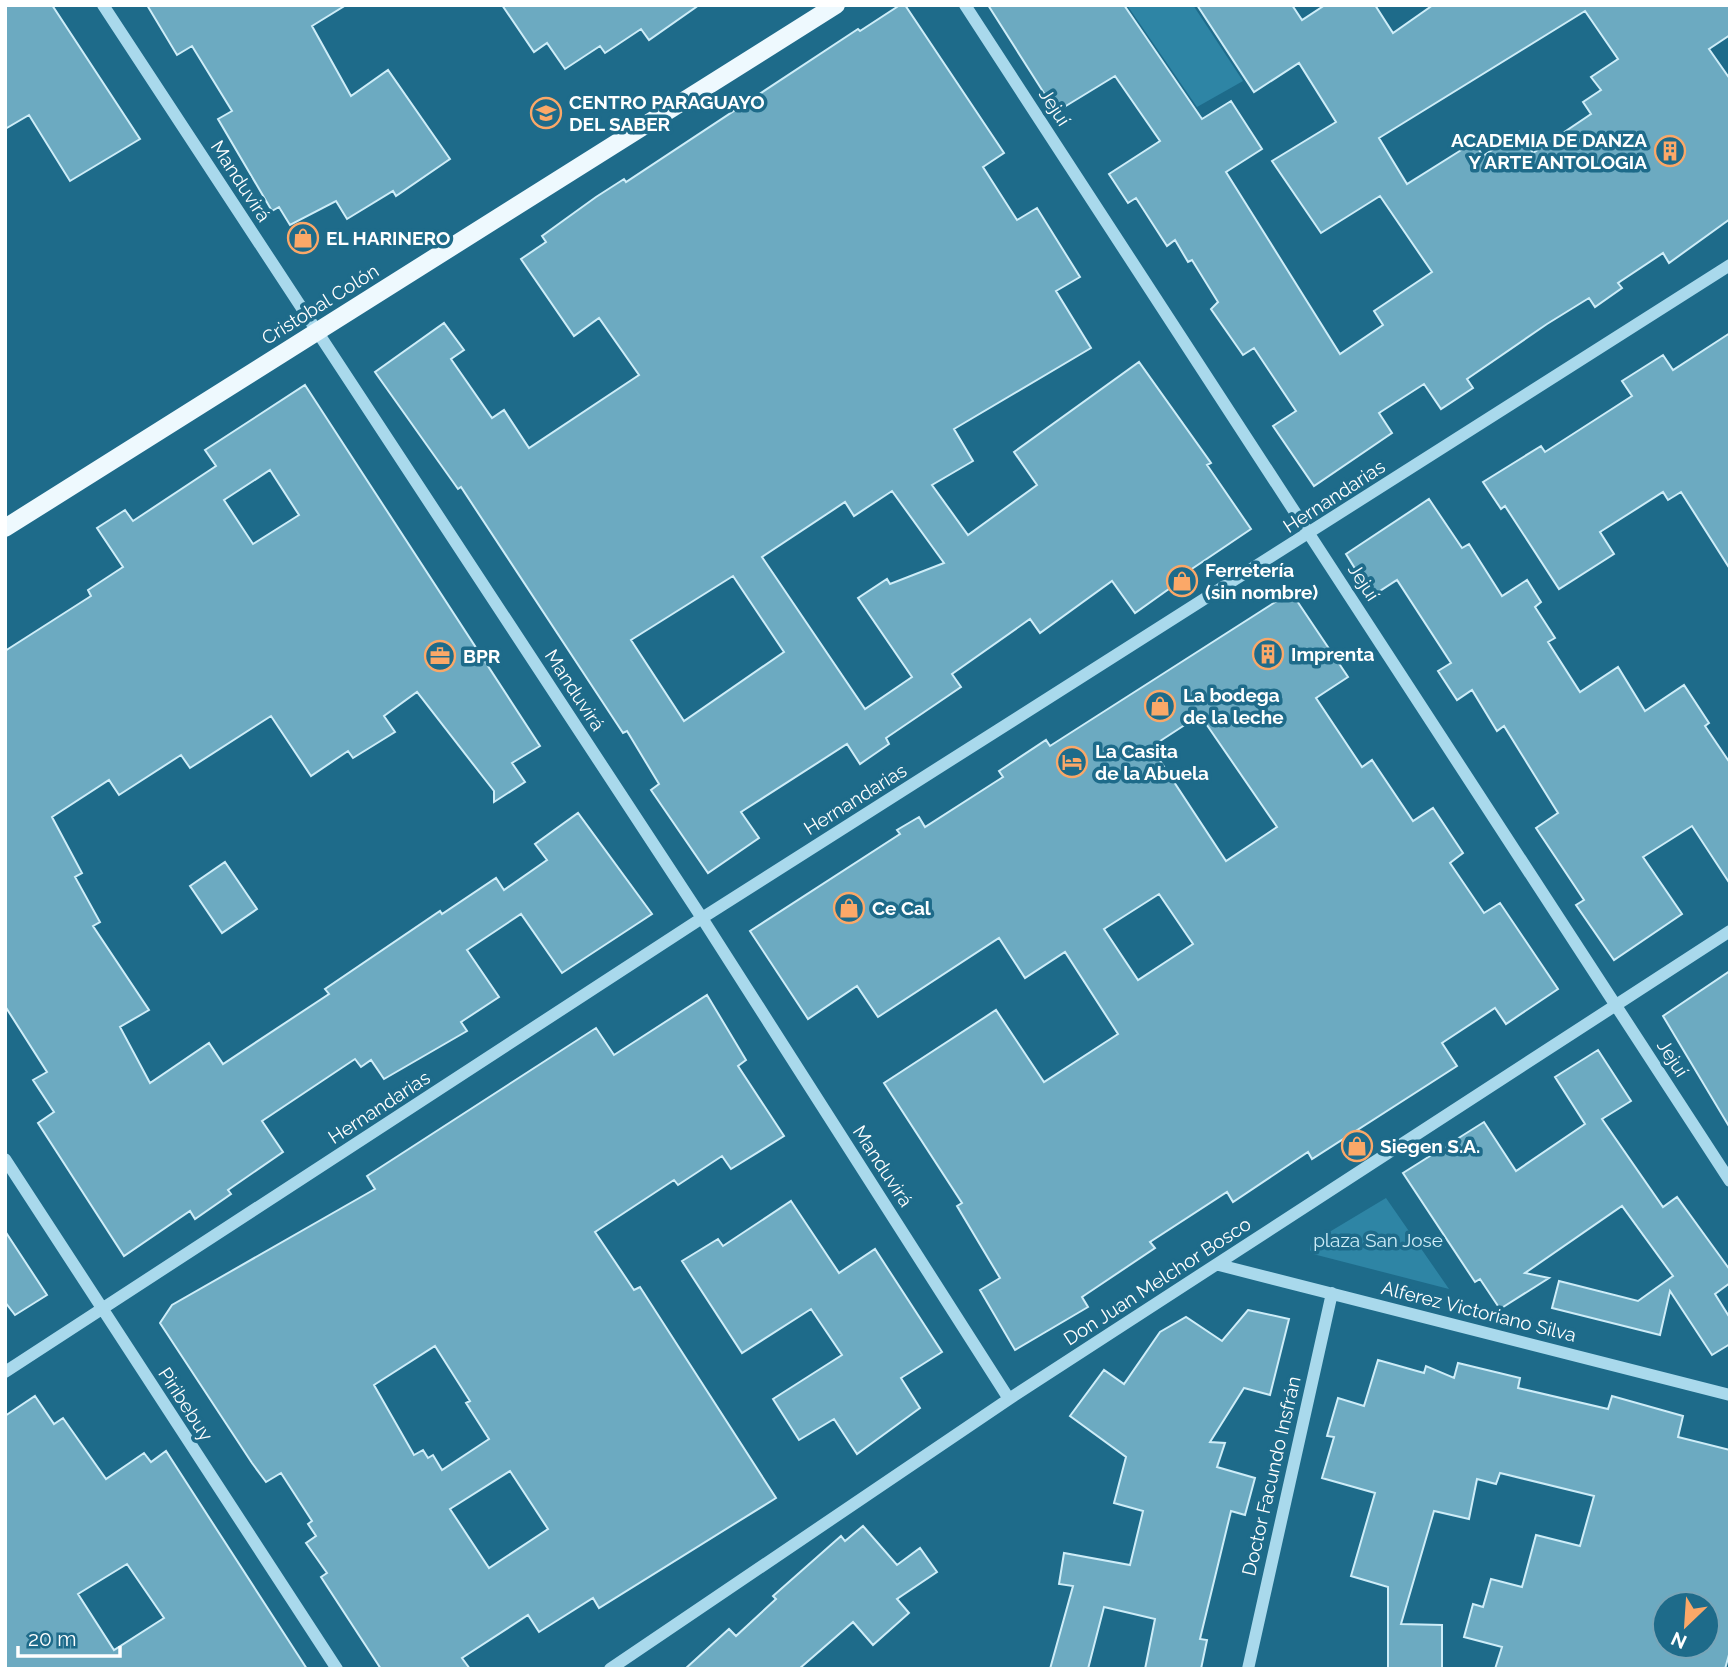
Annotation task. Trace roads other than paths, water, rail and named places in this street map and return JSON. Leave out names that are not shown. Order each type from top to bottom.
[{"type":"main road","name":"Cristobal Colón","points":[[5,528],[315,330],[836,5]]},
{"type":"street","name":"Manduvirá","points":[[103,5],[702,919],[1009,1399]]},
{"type":"street","name":"Jejuí","points":[[965,5],[1730,1181]]},
{"type":"street","name":"Hernandarias","points":[[5,1372],[702,919],[1730,265]]},
{"type":"street","name":"Don Juan Melchor Bosco","points":[[610,1669],[1009,1399],[1730,931]]},
{"type":"street","name":"Piribebuy","points":[[5,1159],[337,1669]]},
{"type":"street","name":"Alferez Victoriano Silva","points":[[1219,1265],[1730,1395]]},
{"type":"street","name":"Doctor Facundo Insfrán","points":[[1248,1669],[1332,1293]]},
{"type":"place","name":"CENTRO PARAGUAYO DEL SABER","points":[[546,113]]},
{"type":"place","name":"ACADEMIA DE DANZA Y ARTE ANTOLOGIA","points":[[1670,151]]},
{"type":"place","name":"EL HARINERO","points":[[303,238]]},
{"type":"place","name":"Ferretería (sin nombre)","points":[[1182,581]]},
{"type":"place","name":"Imprenta","points":[[1268,654]]},
{"type":"place","name":"BPR","points":[[440,656]]},
{"type":"place","name":"La bodega de la leche","points":[[1160,706]]},
{"type":"place","name":"La Casita de la Abuela","points":[[1072,762]]},
{"type":"place","name":"Ce Cal","points":[[849,908]]},
{"type":"place","name":"Siegen S.A.","points":[[1357,1146]]},
{"type":"park label","name":"plaza San Jose","points":[[1378,1240]]}]
